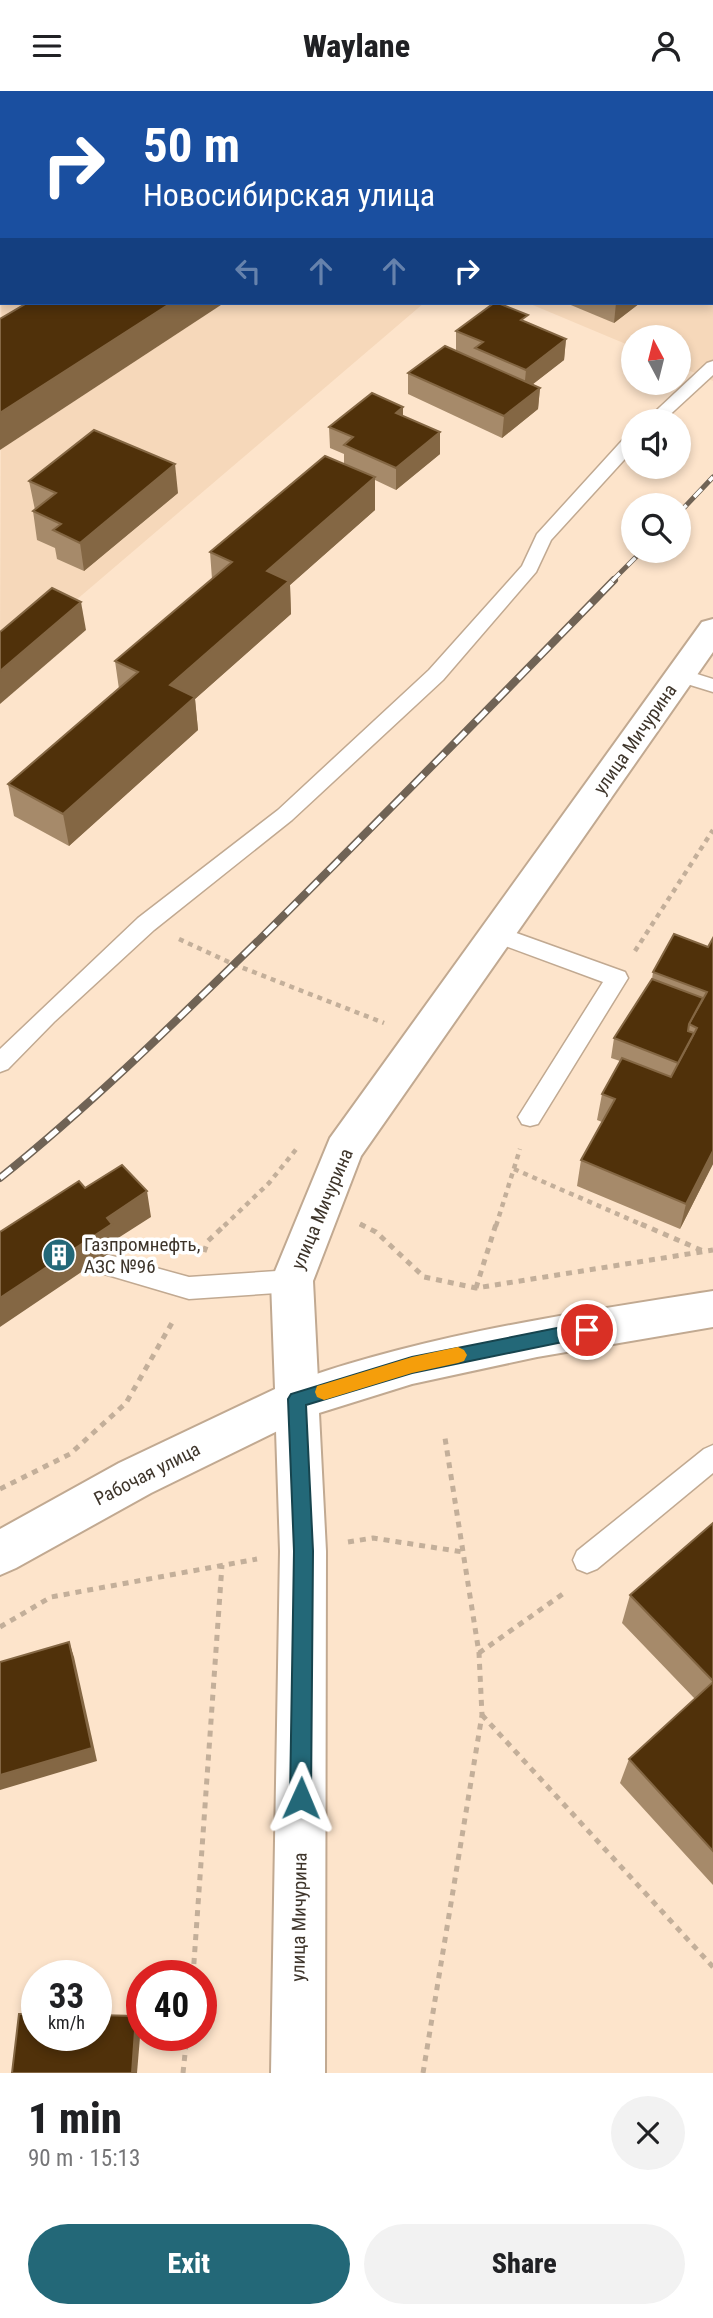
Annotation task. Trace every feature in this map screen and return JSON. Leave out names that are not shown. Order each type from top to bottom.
[{"type":"main road","name":"улица Мичурина","points":[[298,2073],[303,1551],[292,1281],[344,1149],[497,934],[697,680],[713,629]]},
{"type":"main road","name":"Рабочая улица","points":[[0,1553],[135,1478],[297,1399],[412,1365],[524,1341],[713,1309]]},
{"type":"lane","points":[[666,409],[713,366]]},
{"type":"lane","points":[[0,1063],[46,1016],[146,924],[285,815],[436,675],[530,568],[543,538],[621,453]]},
{"type":"lane","points":[[497,934],[617,978],[530,1117]]},
{"type":"lane","points":[[42,1265],[63,1252],[189,1288],[292,1281]]},
{"type":"lane","points":[[587,1560],[713,1457]]},
{"type":"path","points":[[617,978],[713,829]]},
{"type":"path","points":[[146,924],[233,964],[390,1025]]},
{"type":"path","points":[[476,1288],[530,1117]]},
{"type":"path","points":[[0,1489],[70,1454],[126,1403],[162,1344],[208,1241],[269,1183],[299,1146]]},
{"type":"path","points":[[514,1169],[704,1251]]},
{"type":"path","points":[[376,1232],[424,1277],[476,1288],[713,1250]]},
{"type":"path","points":[[423,2073],[482,1715],[479,1653],[445,1438]]},
{"type":"path","points":[[0,1627],[51,1597],[373,1538],[463,1552]]},
{"type":"path","points":[[479,1653],[575,1585],[587,1560]]},
{"type":"path","points":[[194,1960],[222,1566]]},
{"type":"path","points":[[482,1715],[713,1968]]},
{"type":"path","points":[[183,2073],[185,2051]]},
{"type":"shaded area","points":[[1,305],[422,305],[0,665]]},
{"type":"shaded area","points":[[533,305],[713,305],[713,381],[691,371],[691,325],[621,325],[621,342]]},
{"type":"building","points":[[24,305],[168,305],[0,413],[0,319]]},
{"type":"building","points":[[491,305],[503,305],[528,315],[521,320],[566,339],[526,370],[475,348],[483,342],[456,331]]},
{"type":"building","points":[[445,346],[540,388],[504,416],[408,373]]},
{"type":"building","points":[[372,393],[403,407],[396,413],[440,432],[396,468],[344,445],[353,437],[329,427]]},
{"type":"building","points":[[94,430],[175,464],[80,543],[53,530],[61,524],[33,511],[56,493],[29,481]]},
{"type":"building","points":[[325,456],[375,477],[267,571],[289,581],[170,685],[195,697],[63,814],[8,784],[138,672],[115,661],[232,562],[210,552]]},
{"type":"building","points":[[52,588],[81,602],[0,671],[0,632]]},
{"type":"building","points":[[674,934],[708,947],[713,938],[713,1151],[686,1204],[581,1160],[615,1099],[602,1094],[622,1058],[671,1077],[697,1028],[689,1024],[707,992],[653,972]]},
{"type":"building","points":[[652,979],[703,998],[689,1024],[688,1031],[694,1033],[678,1063],[614,1038]]},
{"type":"building","points":[[122,1165],[147,1191],[107,1218],[112,1224],[0,1298],[0,1232],[79,1181],[85,1188]]},
{"type":"building","points":[[713,1523],[713,1681],[630,1595]]},
{"type":"building","points":[[69,1642],[92,1748],[0,1775],[0,1662]]},
{"type":"building","points":[[713,1682],[713,1851],[629,1759]]},
{"type":"building","points":[[19,2014],[21,2051],[112,2051],[112,2015],[126,2016],[126,2051],[134,2051],[132,2073],[12,2073]]},
{"type":"railway","points":[[691,500],[713,477]]},
{"type":"railway","points":[[612,581],[630,563]]},
{"type":"railway","points":[[0,1178],[101,1091],[229,969],[614,580]]},
{"type":"slow traffic","points":[[324,1392],[412,1365],[458,1355]]},
{"type":"place","name":"Газпромнефть, АЗС №96","points":[[59,1255]]},
{"type":"route","points":[[301,1798],[303,1551],[297,1399],[412,1365],[587,1330]]}]
